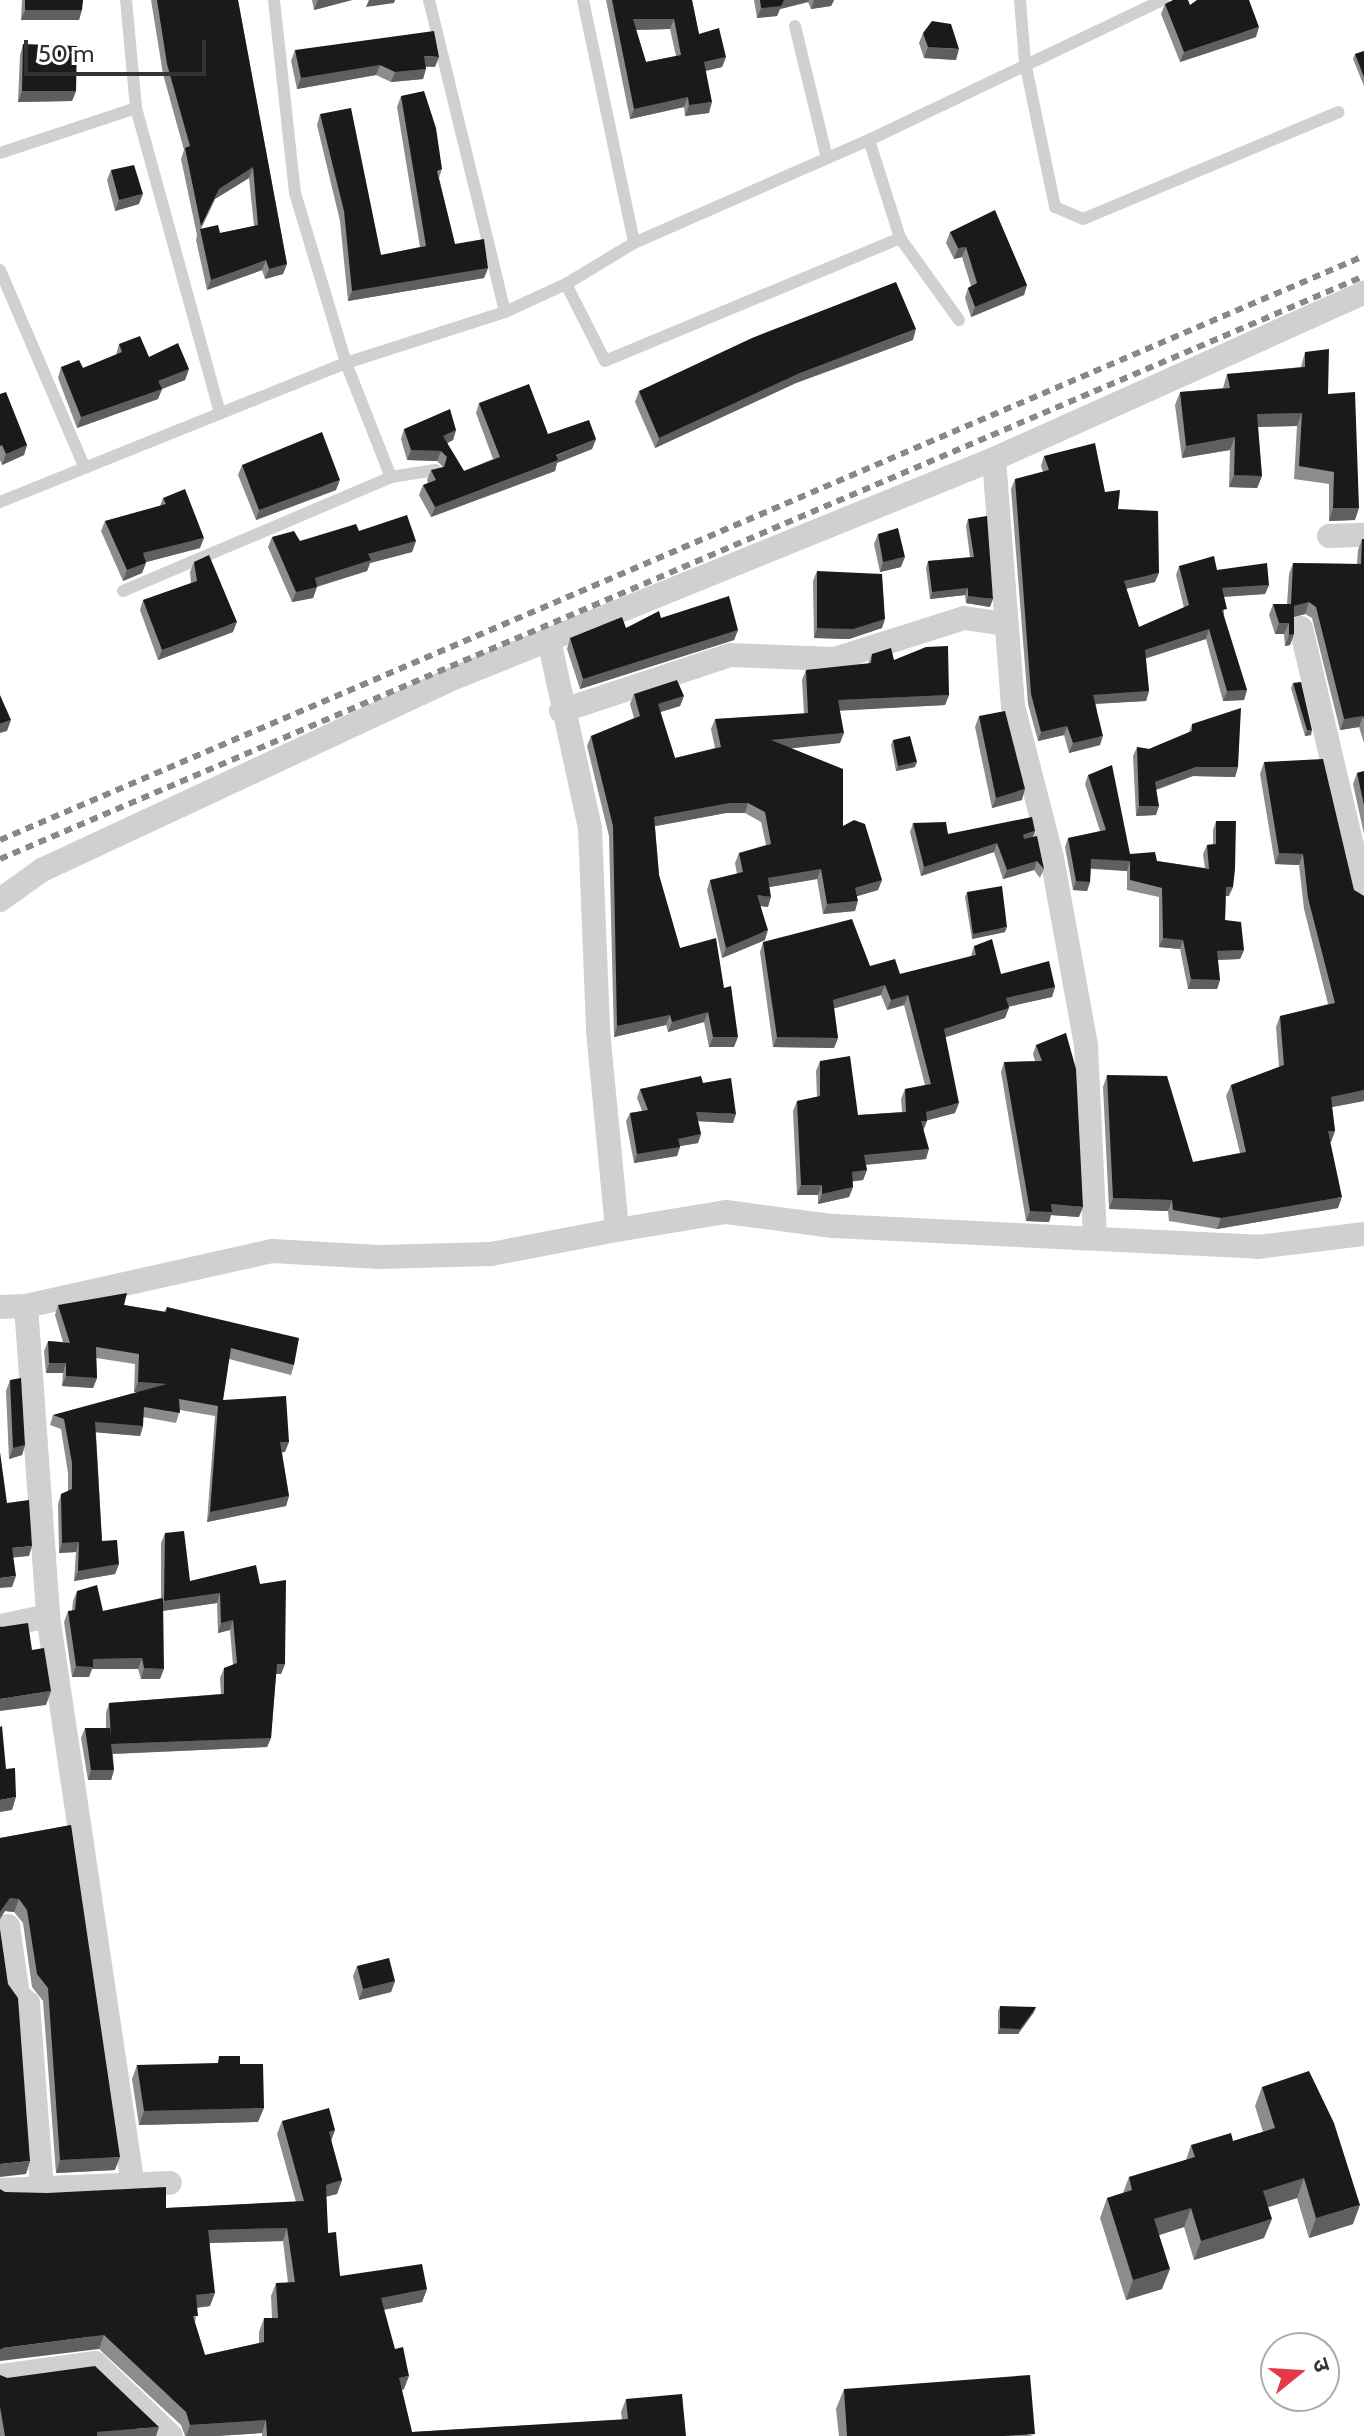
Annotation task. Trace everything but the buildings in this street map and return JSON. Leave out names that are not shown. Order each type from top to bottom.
[{"type":"street","points":[[0,900],[42,870],[447,681],[994,459],[1364,293]]},
{"type":"street","points":[[994,459],[1013,706],[1052,858],[1086,1046],[1095,1236]]},
{"type":"street","points":[[1329,536],[1364,535]]},
{"type":"street","points":[[561,711],[730,655],[835,659],[964,618],[1005,624]]},
{"type":"street","points":[[1301,628],[1364,897]]},
{"type":"street","points":[[549,640],[561,711],[590,828],[598,1031],[617,1230]]},
{"type":"street","points":[[0,1307],[26,1306],[272,1251],[379,1257],[491,1254],[726,1212],[833,1226],[1095,1236],[1258,1247],[1364,1234]]},
{"type":"street","points":[[26,1306],[48,1616],[133,2186]]},
{"type":"street","points":[[0,1626],[48,1616]]},
{"type":"street","points":[[8,1926],[18,1995],[28,2003],[42,2191]]},
{"type":"street","points":[[0,2190],[42,2191],[170,2183]]},
{"type":"street","points":[[0,2376],[95,2363],[171,2436]]},
{"type":"lane","points":[[126,0],[136,108],[220,414]]},
{"type":"lane","points":[[274,0],[295,193],[346,363],[391,477]]},
{"type":"lane","points":[[429,0],[505,312]]},
{"type":"lane","points":[[583,0],[634,243]]},
{"type":"lane","points":[[1020,0],[1025,62],[1055,207],[1083,219],[1339,112]]},
{"type":"lane","points":[[0,502],[346,363],[505,312],[566,284],[634,243],[869,140],[1025,62],[1163,0]]},
{"type":"lane","points":[[795,26],[827,158]]},
{"type":"lane","points":[[0,153],[136,108]]},
{"type":"lane","points":[[869,140],[900,238],[959,320]]},
{"type":"lane","points":[[566,284],[605,361],[900,238]]},
{"type":"lane","points":[[0,270],[85,468]]},
{"type":"lane","points":[[123,591],[391,477],[435,470]]},
{"type":"railway","points":[[0,840],[1364,256]]},
{"type":"railway","points":[[0,859],[1364,276]]}]
